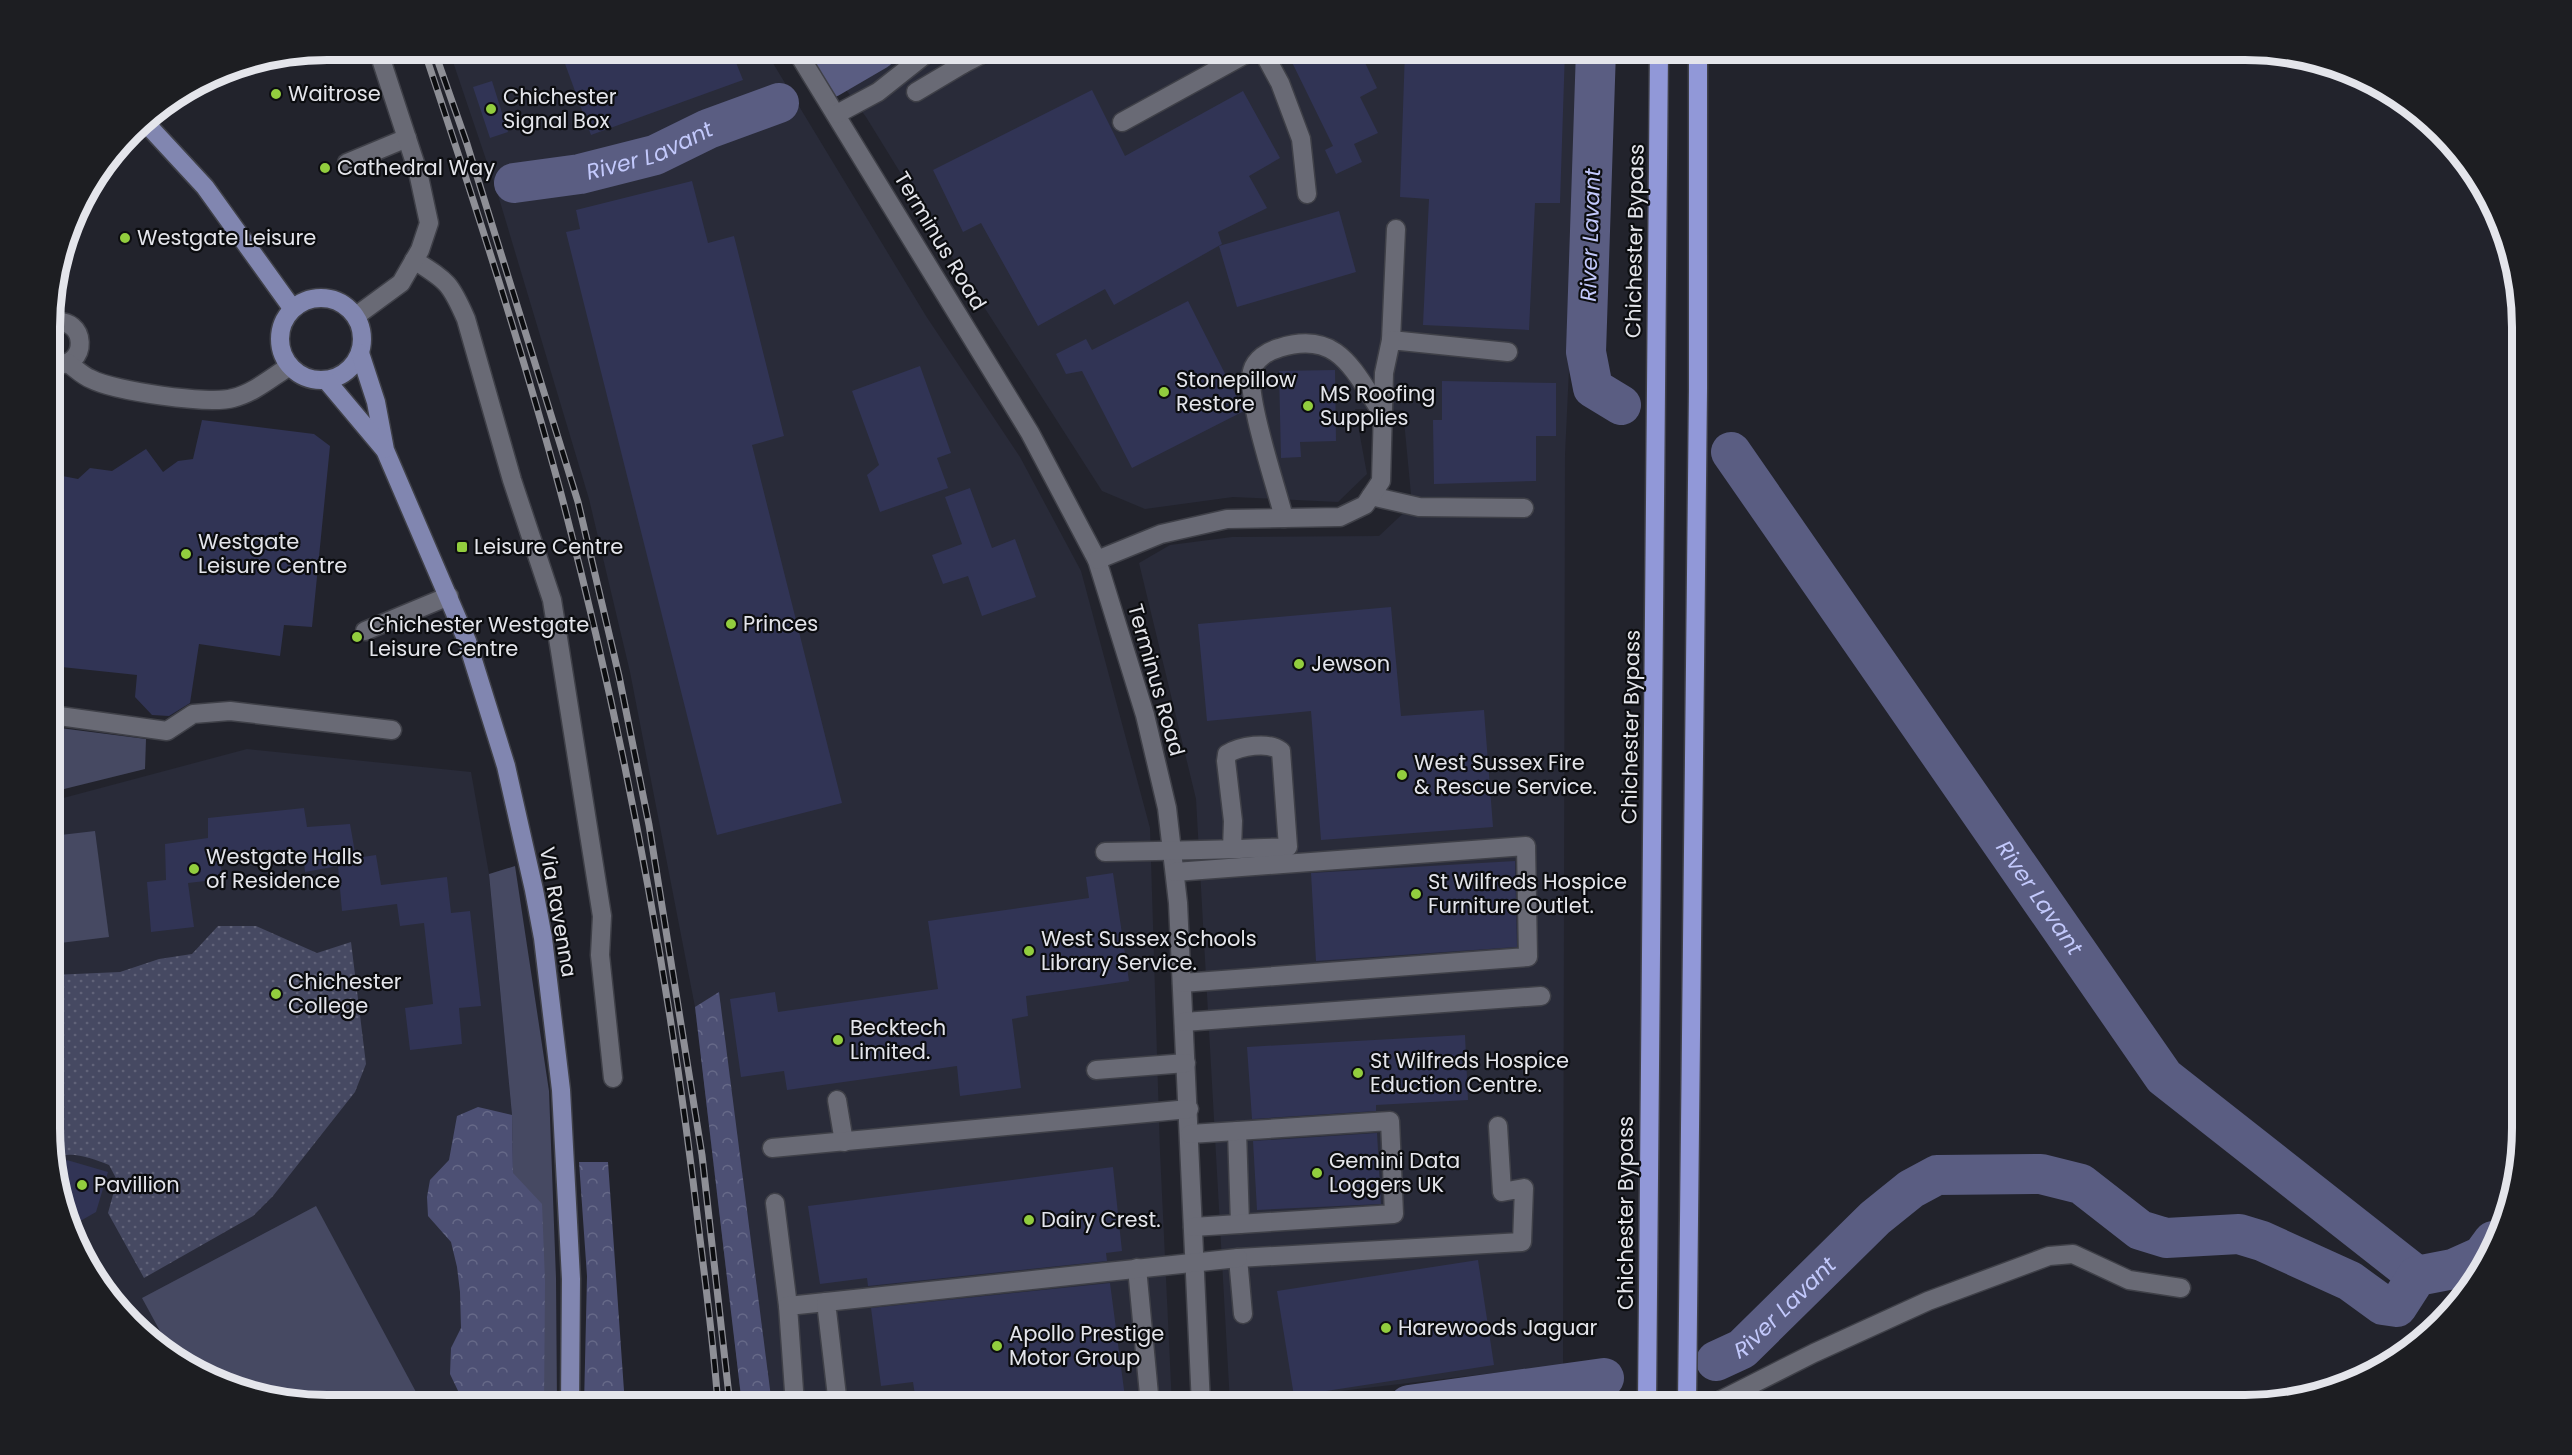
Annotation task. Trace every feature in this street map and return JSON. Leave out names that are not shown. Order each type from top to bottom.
[{"type":"highway","name":"Chichester Bypass","points":[[1647,1395],[1659,60]]},
{"type":"highway","points":[[1687,1395],[1698,389],[1698,60]]},
{"type":"main road","points":[[150,127],[205,187],[292,309]]},
{"type":"main road","points":[[326,297],[338,300],[356,316],[363,340],[360,353],[347,371],[326,380],[306,377],[290,366],[283,355],[280,343],[284,319],[292,309],[302,302],[326,297]]},
{"type":"main road","name":"Via Ravenna","points":[[360,353],[376,402],[385,450],[449,596],[466,641],[506,766],[543,938],[561,1090],[571,1279],[570,1395]]},
{"type":"main road","name":"Via Ravenna","points":[[326,380],[385,450]]},
{"type":"street","points":[[356,316],[401,283],[414,260],[429,223],[418,172],[381,60]]},
{"type":"street","name":"Terminus Road","points":[[802,60],[1030,433],[1097,560],[1145,715],[1167,808],[1175,872],[1189,1109],[1201,1395]]},
{"type":"street","points":[[837,114],[879,92],[919,60]]},
{"type":"street","points":[[916,92],[954,60]]},
{"type":"street","points":[[1122,122],[1235,60]]},
{"type":"street","points":[[1267,60],[1280,83],[1301,139],[1307,194]]},
{"type":"street","points":[[347,163],[407,138]]},
{"type":"street","points":[[1097,560],[1161,534],[1227,519],[1340,517],[1365,505],[1381,481],[1384,373],[1391,340],[1396,229]]},
{"type":"street","points":[[414,260],[447,281],[466,319],[512,480],[552,600],[602,916],[600,955],[613,1078]]},
{"type":"street","points":[[60,322],[69,324],[78,334],[80,348],[78,354],[60,364]]},
{"type":"street","points":[[1391,340],[1508,352]]},
{"type":"street","points":[[1284,518],[1260,432],[1252,390],[1252,371],[1260,357],[1275,349],[1299,342],[1325,344],[1345,360],[1383,412]]},
{"type":"street","points":[[60,364],[91,380],[130,390],[204,399],[232,399],[257,387],[290,366]]},
{"type":"street","points":[[1371,496],[1419,507],[1524,508]]},
{"type":"street","points":[[364,631],[449,596]]},
{"type":"street","points":[[60,716],[167,731],[193,714],[230,711],[392,730]]},
{"type":"street","points":[[1105,852],[1173,851],[1232,849],[1288,847],[1281,751],[1275,746],[1234,750],[1227,754],[1233,821],[1232,849]]},
{"type":"street","points":[[1175,872],[1526,846],[1528,957],[1182,983]]},
{"type":"street","points":[[1184,1022],[1541,996]]},
{"type":"street","points":[[1096,1070],[1186,1064]]},
{"type":"street","points":[[837,1100],[844,1142]]},
{"type":"street","points":[[772,1148],[1189,1109]]},
{"type":"street","points":[[1190,1134],[1390,1121],[1394,1214],[1193,1227]]},
{"type":"street","points":[[788,1306],[1195,1261],[1522,1242],[1524,1188],[1502,1192],[1498,1126]]},
{"type":"street","points":[[1237,1131],[1240,1224]]},
{"type":"street","points":[[775,1203],[788,1306],[794,1395]]},
{"type":"street","points":[[1731,1395],[1814,1353],[1928,1301],[2049,1256],[2073,1254],[2129,1280],[2181,1287]]},
{"type":"street","points":[[1238,1258],[1243,1314]]},
{"type":"street","points":[[1137,1268],[1149,1395]]},
{"type":"street","points":[[826,1302],[837,1395]]},
{"type":"shaded area","points":[[452,60],[771,60],[926,316],[1020,457],[1081,571],[1150,828],[1160,1152],[1172,1395],[741,1395],[695,1007],[630,672],[589,499],[498,195]]},
{"type":"shaded area","points":[[880,60],[1584,60],[1565,455],[1563,1365],[1307,1395],[1229,1395],[1196,799],[1139,563],[1170,545],[1232,537],[1379,536],[1412,505],[1403,410],[1355,409],[1367,474],[1338,502],[1233,497],[1145,509],[1102,491],[961,271],[866,117],[841,83]]},
{"type":"shaded area","points":[[60,728],[146,739],[145,769],[60,790]]},
{"type":"shaded area","name":"Chichester College","points":[[247,749],[471,772],[489,874],[512,1115],[516,1395],[327,1395],[292,1393],[258,1386],[225,1375],[179,1350],[151,1329],[115,1291],[96,1262],[80,1230],[69,1197],[62,1163],[60,1128],[60,799]]},
{"type":"shaded area","points":[[95,831],[109,937],[60,943],[60,835]]},
{"type":"shaded area","points":[[515,866],[549,1091],[556,1278],[557,1395],[516,1395],[512,1115],[489,874]]},
{"type":"shaded area","points":[[218,926],[256,926],[317,953],[351,942],[366,1064],[355,1092],[273,1196],[253,1216],[144,1278],[108,1213],[117,1180],[109,1165],[76,1155],[62,1155],[60,975],[120,972],[159,959],[192,954]]},
{"type":"shaded area","points":[[316,1206],[418,1395],[292,1393],[241,1381],[193,1359],[165,1341],[142,1298]]},
{"type":"green space","points":[[719,992],[771,1395],[741,1395],[695,1007]]},
{"type":"green space","points":[[478,1107],[512,1115],[513,1173],[542,1204],[545,1281],[544,1395],[460,1395],[450,1374],[451,1348],[461,1328],[457,1267],[451,1242],[428,1216],[427,1197],[430,1180],[449,1160],[457,1116]]},
{"type":"green space","points":[[579,1162],[608,1162],[624,1395],[584,1395],[587,1276]]},
{"type":"building","points":[[564,60],[735,60],[743,80],[591,135]]},
{"type":"building","points":[[1291,60],[1364,60],[1377,88],[1360,97],[1378,133],[1354,144],[1362,162],[1336,174],[1325,150],[1333,146]]},
{"type":"building","points":[[1405,60],[1565,60],[1560,203],[1535,203],[1529,330],[1423,325],[1429,199],[1400,197]]},
{"type":"building","name":"Chichester Signal Box","points":[[492,81],[508,132],[490,138],[473,87]]},
{"type":"building","points":[[1092,90],[1125,156],[1243,91],[1280,158],[1249,176],[1267,208],[1218,232],[1222,244],[1114,305],[1105,289],[1038,326],[981,223],[963,232],[933,170]]},
{"type":"building","name":"Princes","points":[[692,181],[708,243],[734,236],[784,436],[752,445],[842,803],[717,835],[566,232],[580,229],[576,210]]},
{"type":"building","points":[[1339,211],[1356,272],[1237,307],[1219,246]]},
{"type":"building","name":"Stonepillow Restore","points":[[1188,301],[1244,411],[1132,468],[1082,371],[1066,374],[1056,354],[1086,339],[1092,350]]},
{"type":"building","points":[[920,366],[951,453],[937,458],[948,488],[880,512],[867,475],[879,465],[852,391]]},
{"type":"building","name":"MS Roofing Supplies","points":[[1335,370],[1336,441],[1300,442],[1301,457],[1281,458],[1279,371]]},
{"type":"building","points":[[1442,381],[1556,383],[1556,436],[1536,436],[1536,481],[1434,484],[1433,420],[1442,420]]},
{"type":"building","name":"Westgate Leisure Centre","points":[[202,420],[314,434],[330,446],[312,627],[284,625],[280,656],[199,644],[190,703],[169,716],[152,715],[135,697],[137,675],[60,667],[60,476],[78,479],[90,468],[112,471],[146,449],[163,472],[178,461],[193,459]]},
{"type":"building","points":[[970,488],[992,548],[1015,539],[1036,597],[982,616],[968,576],[943,584],[932,555],[962,544],[945,497]]},
{"type":"building","points":[[1391,607],[1401,716],[1484,710],[1493,827],[1321,840],[1311,711],[1207,721],[1198,624]]},
{"type":"building","points":[[304,808],[307,827],[350,824],[356,858],[376,855],[381,885],[447,877],[451,913],[470,911],[481,1006],[459,1008],[462,1044],[410,1050],[405,1008],[433,1004],[424,923],[400,926],[397,904],[342,911],[338,866],[305,872],[303,852],[220,861],[223,879],[188,883],[194,927],[151,932],[147,882],[166,880],[165,844],[208,838],[208,818]]},
{"type":"building","name":"St Wilfreds Hospice Furniture Outlet.","points":[[1515,861],[1517,947],[1316,961],[1311,873]]},
{"type":"building","points":[[1113,873],[1129,981],[1026,996],[1028,1016],[1012,1019],[1021,1088],[960,1096],[957,1066],[787,1090],[784,1071],[741,1077],[730,999],[775,992],[778,1012],[938,989],[928,921],[1089,898],[1086,877]]},
{"type":"building","name":"St Wilfreds Hospice Eduction Centre.","points":[[1465,1035],[1468,1100],[1376,1105],[1376,1111],[1252,1119],[1247,1047]]},
{"type":"building","name":"Gemini Data Loggers UK","points":[[1377,1133],[1381,1204],[1257,1210],[1253,1141]]},
{"type":"building","name":"Pavillion","points":[[67,1160],[108,1172],[96,1212],[77,1223],[69,1197],[62,1163]]},
{"type":"building","points":[[1113,1167],[1122,1251],[1106,1253],[1107,1261],[868,1286],[867,1278],[820,1284],[808,1206]]},
{"type":"building","name":"Harewoods Jaguar","points":[[1478,1260],[1494,1365],[1294,1395],[1277,1291]]},
{"type":"building","name":"Apollo Prestige Motor Group","points":[[1110,1283],[1125,1395],[1036,1395],[1035,1391],[1002,1395],[915,1395],[913,1382],[881,1386],[871,1308]]},
{"type":"waterway","name":"River Lavant","points":[[829,78],[860,60]]},
{"type":"waterway","name":"River Lavant","points":[[1596,60],[1586,352],[1593,388],[1621,405]]},
{"type":"waterway","name":"River Lavant","points":[[514,183],[580,174],[655,155],[708,129],[779,103]]},
{"type":"waterway","name":"River Lavant","points":[[1731,452],[2164,1077],[2417,1276]]},
{"type":"waterway","name":"River Lavant","points":[[1716,1361],[1742,1349],[1875,1218],[1911,1189],[1937,1175],[2041,1174],[2081,1184],[2140,1230],[2166,1238],[2239,1234],[2262,1241],[2350,1281],[2383,1305],[2397,1307],[2417,1276],[2453,1269],[2478,1258]]},
{"type":"waterway","name":"River Lavant","points":[[1481,1395],[1604,1378]]},
{"type":"railway","points":[[427,60],[529,379],[560,490],[605,675],[643,862],[675,1050],[705,1280],[717,1395]]},
{"type":"railway","points":[[438,60],[467,144],[578,502],[619,676],[649,825],[702,1155],[729,1395]]},
{"type":"place","name":"Waitrose","points":[[276,94]]},
{"type":"place","name":"Chichester Signal Box","points":[[491,109]]},
{"type":"place","name":"Cathedral Way","points":[[325,168]]},
{"type":"place","name":"Westgate Leisure","points":[[125,238]]},
{"type":"place","name":"Stonepillow Restore","points":[[1164,392]]},
{"type":"place","name":"MS Roofing Supplies","points":[[1308,406]]},
{"type":"place","name":"Leisure Centre","points":[[462,547]]},
{"type":"place","name":"Westgate Leisure Centre","points":[[186,554]]},
{"type":"place","name":"Princes","points":[[731,624]]},
{"type":"place","name":"Chichester Westgate Leisure Centre","points":[[357,637]]},
{"type":"place","name":"Jewson","points":[[1299,664]]},
{"type":"place","name":"West Sussex Fire & Rescue Service.","points":[[1402,775]]},
{"type":"place","name":"Westgate Halls of Residence","points":[[194,869]]},
{"type":"place","name":"St Wilfreds Hospice Furniture Outlet.","points":[[1416,894]]},
{"type":"place","name":"West Sussex Schools Library Service.","points":[[1029,951]]},
{"type":"place","name":"Chichester College","points":[[276,994]]},
{"type":"place","name":"Becktech Limited.","points":[[838,1040]]},
{"type":"place","name":"St Wilfreds Hospice Eduction Centre.","points":[[1358,1073]]},
{"type":"place","name":"Gemini Data Loggers UK","points":[[1317,1173]]},
{"type":"place","name":"Pavillion","points":[[82,1185]]},
{"type":"place","name":"Dairy Crest.","points":[[1029,1220]]},
{"type":"place","name":"Harewoods Jaguar","points":[[1386,1328]]},
{"type":"place","name":"Apollo Prestige Motor Group","points":[[997,1346]]}]
